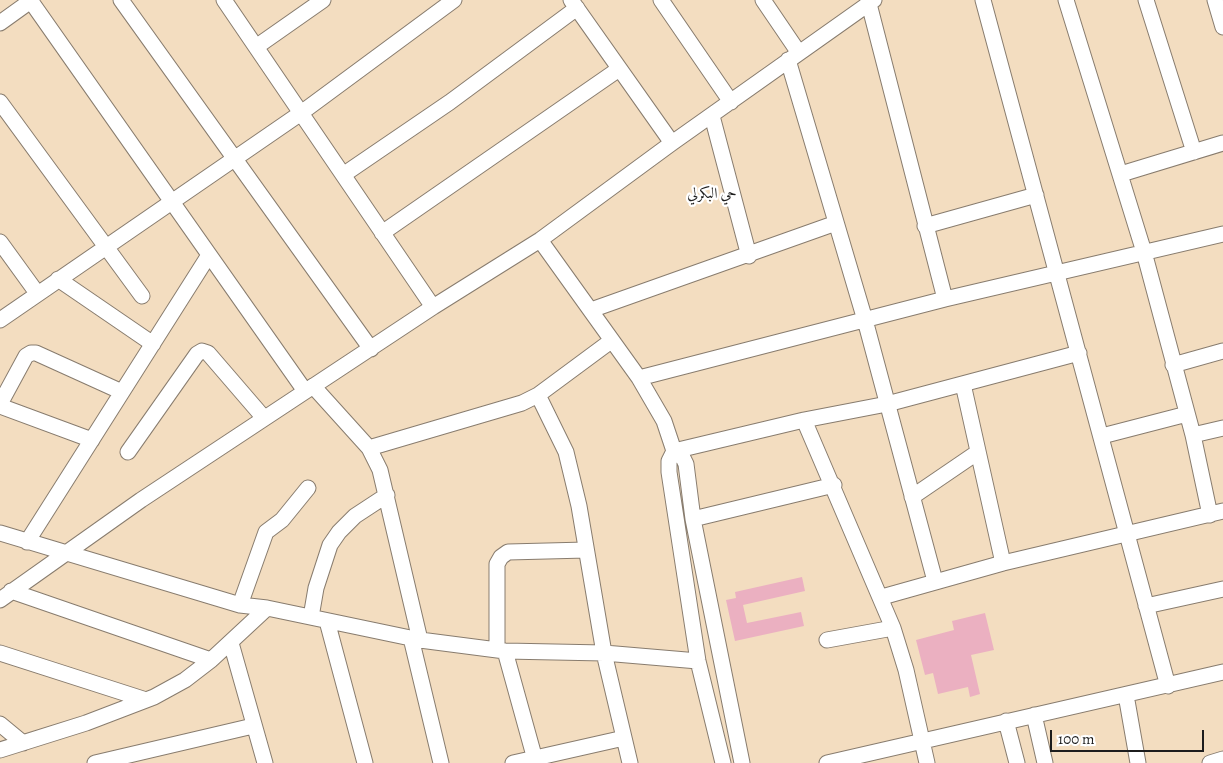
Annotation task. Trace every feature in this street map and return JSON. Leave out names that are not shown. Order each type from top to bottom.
[{"type":"street","points":[[0,23],[31,0],[209,256],[309,389],[369,448],[380,470],[386,495],[441,763]]},
{"type":"street","points":[[121,0],[371,349]]},
{"type":"street","points":[[224,0],[433,307]]},
{"type":"street","points":[[256,47],[323,0]]},
{"type":"street","points":[[0,320],[104,246],[235,159],[454,0]]},
{"type":"street","points":[[661,0],[730,102]]},
{"type":"street","points":[[764,0],[794,56],[836,223],[865,320],[935,581]]},
{"type":"street","points":[[984,0],[1168,686]]},
{"type":"street","points":[[882,597],[1002,563],[1216,513],[1173,365],[1144,252],[1066,0]]},
{"type":"street","points":[[1146,0],[1194,152]]},
{"type":"street","points":[[1215,0],[1223,27]]},
{"type":"street","points":[[6,596],[64,552],[264,418],[433,307],[540,240],[871,1],[925,226],[945,299]]},
{"type":"street","points":[[343,175],[450,102],[574,4],[672,143]]},
{"type":"street","points":[[382,233],[619,69]]},
{"type":"street","points":[[0,102],[142,296]]},
{"type":"street","points":[[712,116],[750,256]]},
{"type":"street","points":[[1121,174],[1223,143]]},
{"type":"street","points":[[925,226],[1036,195]]},
{"type":"street","points":[[591,310],[750,256],[836,223]]},
{"type":"street","points":[[639,378],[945,299],[1059,274],[1223,234]]},
{"type":"street","points":[[540,240],[639,378],[664,421],[674,452],[683,458],[686,464],[693,519],[742,763]]},
{"type":"street","points":[[0,242],[37,293]]},
{"type":"street","points":[[28,542],[209,256]]},
{"type":"street","points":[[58,279],[153,344]]},
{"type":"street","points":[[369,448],[522,403],[538,395],[611,341]]},
{"type":"street","points":[[1173,365],[1223,351]]},
{"type":"street","points":[[128,452],[197,354],[202,352],[208,353],[264,418]]},
{"type":"street","points":[[92,440],[0,405],[26,356],[36,353],[122,392]]},
{"type":"street","points":[[723,763],[698,661],[669,472],[669,461],[674,452],[804,420],[887,404],[1079,353]]},
{"type":"street","points":[[963,384],[1002,563]]},
{"type":"street","points":[[538,395],[566,452],[579,506],[604,652],[630,763]]},
{"type":"street","points":[[1102,436],[1187,414]]},
{"type":"street","points":[[804,420],[882,597],[906,670],[927,763]]},
{"type":"street","points":[[1193,435],[1223,428]]},
{"type":"street","points":[[912,497],[978,452]]},
{"type":"street","points":[[693,519],[834,485]]},
{"type":"street","points":[[240,605],[266,532],[282,520],[308,488]]},
{"type":"street","points":[[311,617],[316,588],[330,546],[339,532],[354,516],[386,495]]},
{"type":"street","points":[[0,533],[240,605],[267,608],[415,639],[501,651],[604,652],[698,661]]},
{"type":"street","points":[[535,760],[501,651],[497,564],[501,557],[508,552],[586,550]]},
{"type":"street","points":[[1146,606],[1223,588]]},
{"type":"street","points":[[6,596],[211,660]]},
{"type":"street","points":[[0,750],[86,723],[143,699],[154,697],[185,680],[211,660],[267,608]]},
{"type":"street","points":[[327,621],[365,763]]},
{"type":"street","points":[[827,640],[893,628]]},
{"type":"street","points":[[231,643],[265,763]]},
{"type":"street","points":[[0,653],[143,699]]},
{"type":"street","points":[[827,763],[1223,672]]},
{"type":"street","points":[[1126,695],[1138,763]]},
{"type":"street","points":[[1034,715],[1045,763]]},
{"type":"street","points":[[1006,721],[1017,763]]},
{"type":"street","points":[[0,724],[23,743]]},
{"type":"street","points":[[95,763],[254,726]]},
{"type":"street","points":[[514,763],[535,760],[624,738]]},
{"type":"building","points":[[802,577],[805,591],[743,605],[747,623],[801,612],[804,626],[735,641],[726,600],[736,598],[735,592]]},
{"type":"building","points":[[985,613],[994,650],[971,655],[980,694],[970,697],[968,687],[938,694],[933,673],[925,675],[916,640],[954,630],[952,621]]},
{"type":"district","name":"حي البكرلي","points":[[712,194]]}]
